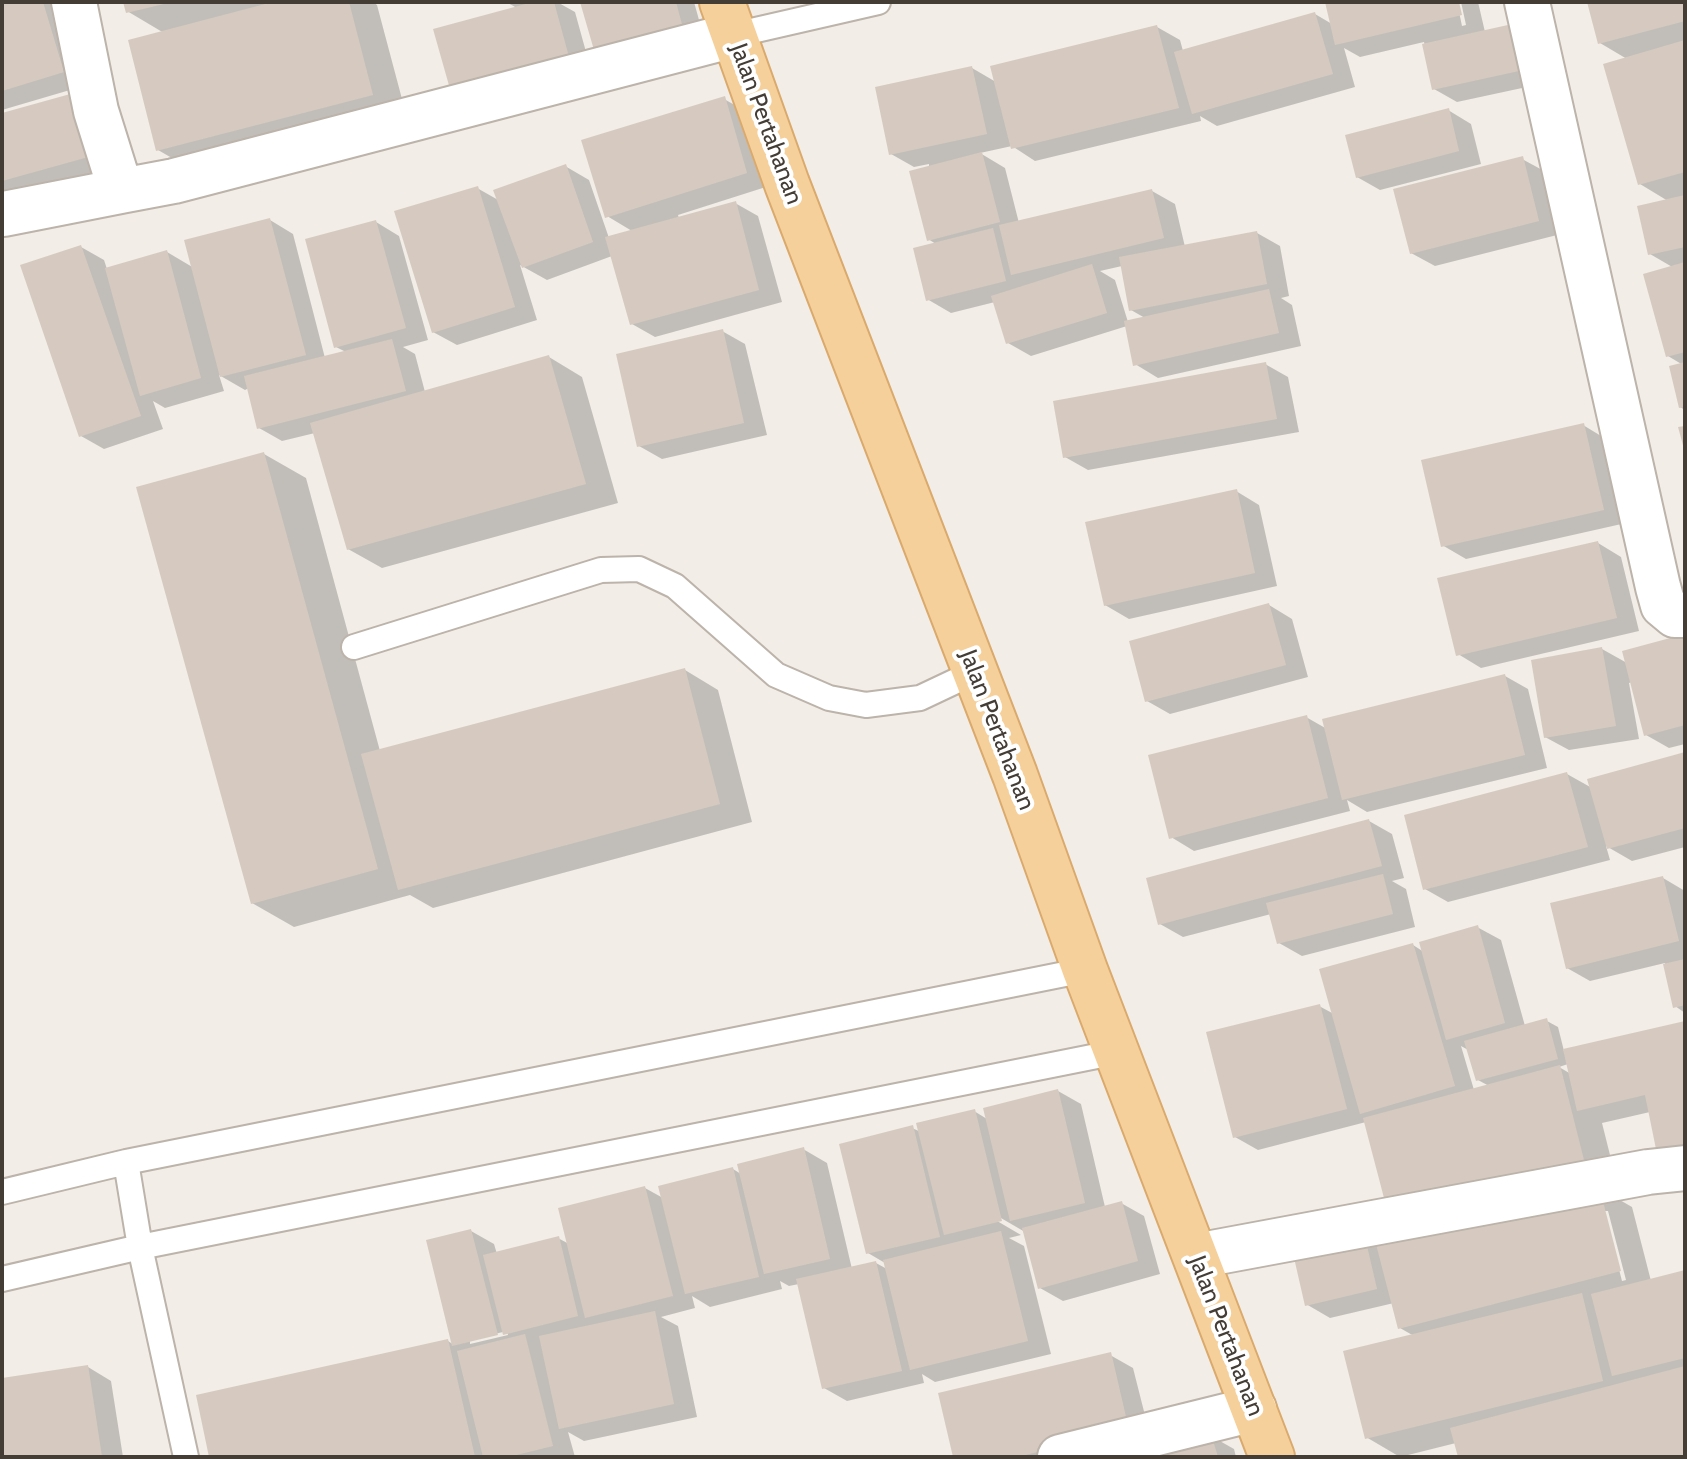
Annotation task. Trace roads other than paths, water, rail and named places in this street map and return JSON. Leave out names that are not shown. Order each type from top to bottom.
[{"type":"main road","name":"Jalan Pertahanan","points":[[728,19],[787,184],[1272,1457]]},
{"type":"street","points":[[74,2],[96,111],[121,191]]},
{"type":"street","points":[[1527,2],[1658,587],[1663,605],[1675,615],[1685,615]]},
{"type":"street","points":[[4,214],[174,181],[728,19]]},
{"type":"street","points":[[1196,1256],[1648,1172],[1685,1168]]},
{"type":"street","points":[[1060,1457],[1254,1409]]},
{"type":"lane","points":[[728,19],[878,2]]},
{"type":"lane","points":[[354,647],[601,570],[639,569],[675,586],[776,675],[829,698],[866,705],[920,698],[975,672]]},
{"type":"lane","points":[[2,1192],[126,1162],[1085,970]]},
{"type":"lane","points":[[2,1279],[140,1247],[1117,1052]]},
{"type":"lane","points":[[126,1162],[140,1247],[186,1457]]}]
